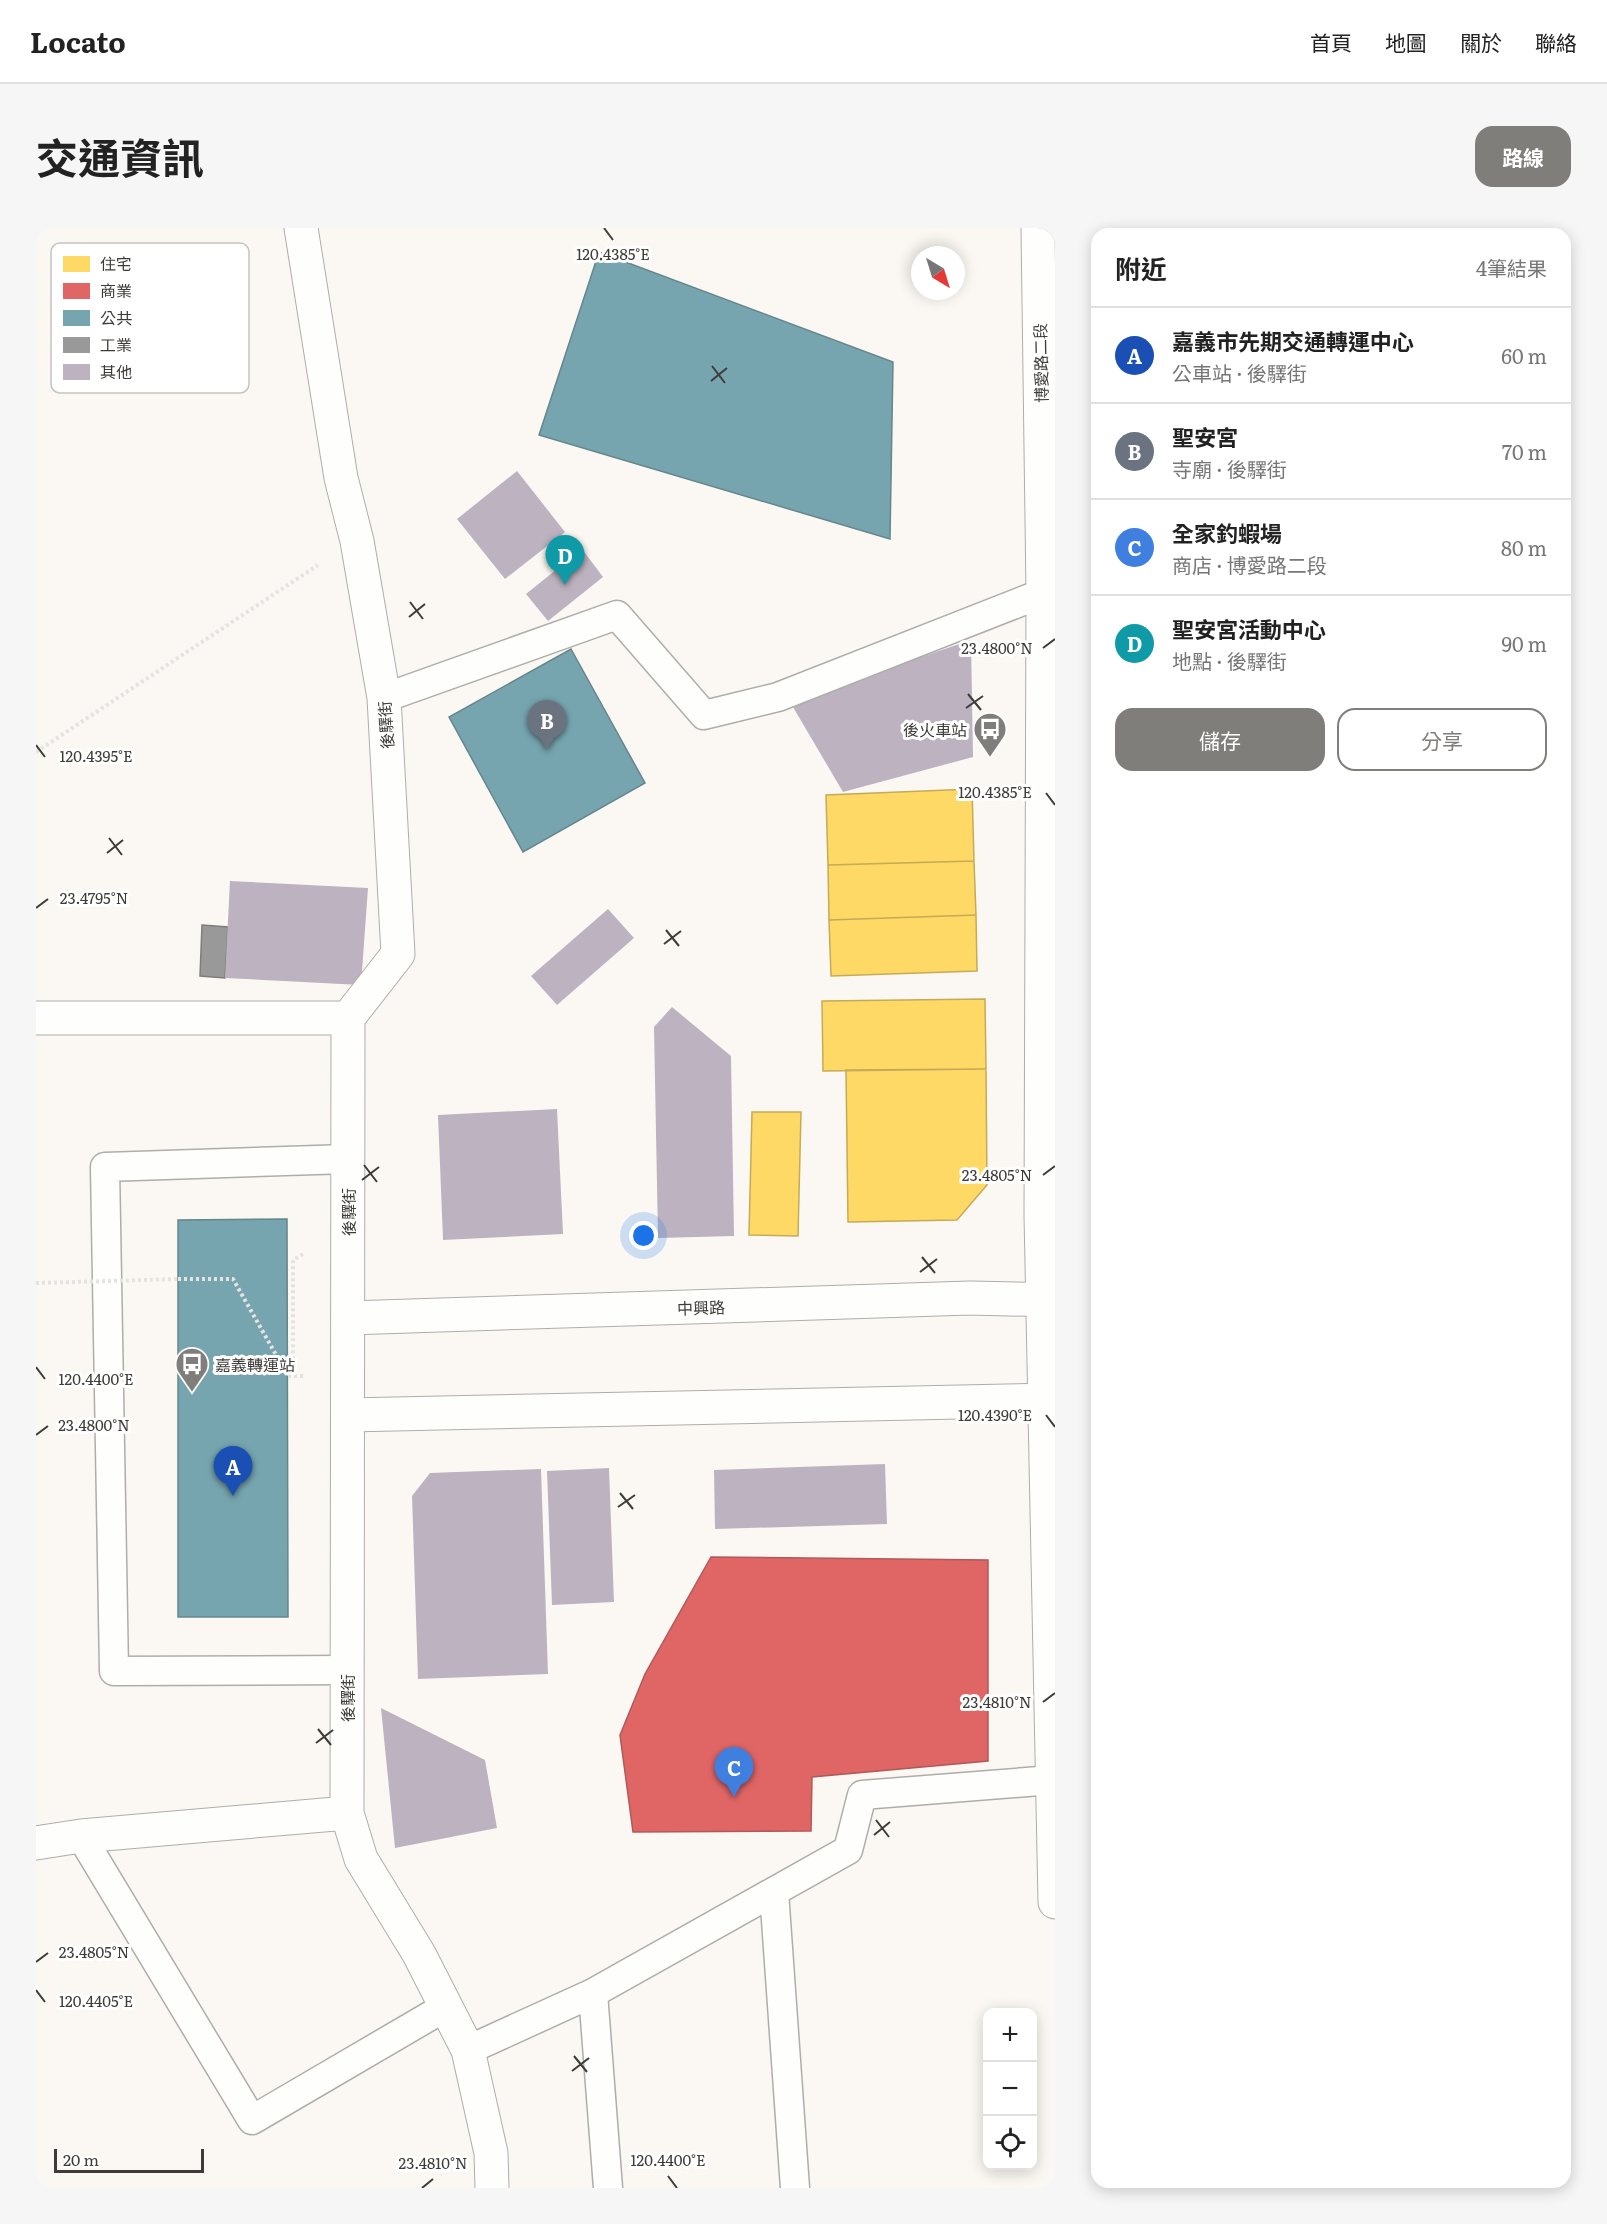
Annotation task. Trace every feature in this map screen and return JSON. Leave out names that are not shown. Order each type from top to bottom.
[{"type":"street","name":"後驛街","points":[[301,228],[341,478],[357,541],[384,698],[398,954],[348,1018],[346,1814],[362,1859],[447,2006],[468,2050],[491,2153],[492,2188]]},
{"type":"street","name":"博愛路二段","points":[[1038,228],[1043,593],[1041,1215],[1050,1300],[1052,1780],[1055,1902]]},
{"type":"street","points":[[36,1018],[348,1018]]},
{"type":"street","name":"中興路","points":[[348,1318],[970,1298],[1050,1300]]},
{"type":"street","points":[[348,1415],[1051,1400]]},
{"type":"street","points":[[36,1843],[81,1836],[346,1814]]},
{"type":"lane","points":[[384,698],[617,615],[704,715],[778,697],[1043,593]]},
{"type":"lane","points":[[347,1670],[114,1671],[105,1167],[348,1159]]},
{"type":"lane","points":[[468,2050],[593,1993],[848,1850],[862,1795],[1052,1780]]},
{"type":"lane","points":[[81,1836],[252,2120],[447,2006]]},
{"type":"lane","points":[[774,1892],[795,2188]]},
{"type":"lane","points":[[593,1993],[608,2188]]},
{"type":"path","points":[[36,752],[191,647],[357,541]]},
{"type":"path","points":[[288,1376],[293,1368],[293,1260]]},
{"type":"path","points":[[36,1283],[233,1279],[288,1376]]},
{"type":"path","points":[[288,1376],[311,1376]]},
{"type":"building: 住宅","points":[[972,789],[974,861],[828,865],[826,795]]},
{"type":"building: 住宅","points":[[974,861],[976,915],[829,920],[828,865]]},
{"type":"building: 住宅","points":[[976,915],[977,971],[831,976],[829,920]]},
{"type":"building: 住宅","points":[[985,999],[986,1069],[823,1071],[822,1001]]},
{"type":"building: 住宅","points":[[986,1069],[987,1185],[957,1220],[848,1222],[846,1070]]},
{"type":"building: 住宅","points":[[752,1112],[801,1112],[798,1236],[749,1235]]},
{"type":"building: 商業","points":[[711,1557],[988,1560],[988,1761],[812,1777],[811,1831],[633,1832],[620,1735],[645,1674]]},
{"type":"building: 公共","points":[[599,252],[893,362],[890,539],[539,435]]},
{"type":"building: 公共","points":[[571,649],[645,783],[523,852],[449,717]]},
{"type":"building: 公共","points":[[287,1219],[288,1617],[178,1617],[178,1220]]},
{"type":"building: 工業","points":[[202,925],[228,927],[225,978],[200,976]]},
{"type":"building: 其他","points":[[517,471],[565,532],[505,579],[457,519]]},
{"type":"building: 其他","points":[[582,549],[603,577],[548,621],[526,594]]},
{"type":"building: 其他","points":[[971,640],[973,757],[843,792],[790,702]]},
{"type":"building: 其他","points":[[230,881],[368,888],[361,985],[225,978]]},
{"type":"building: 其他","points":[[608,909],[634,938],[557,1005],[531,976]]},
{"type":"building: 其他","points":[[672,1007],[731,1056],[734,1236],[658,1238],[654,1027]]},
{"type":"building: 其他","points":[[557,1109],[563,1234],[443,1240],[438,1115]]},
{"type":"building: 其他","points":[[885,1464],[887,1524],[715,1529],[714,1470]]},
{"type":"building: 其他","points":[[609,1468],[614,1602],[552,1605],[547,1471]]},
{"type":"building: 其他","points":[[541,1469],[548,1674],[418,1679],[412,1496],[430,1473]]},
{"type":"building: 其他","points":[[381,1708],[485,1760],[497,1828],[395,1848]]},
{"type":"place","name":"聖安宮活動中心","points":[[565,585]]},
{"type":"place","name":"聖安宮","points":[[547,750]]},
{"type":"place","name":"後火車站","points":[[990,758]]},
{"type":"place","name":"嘉義轉運站","points":[[192,1393]]},
{"type":"place","name":"嘉義市先期交通轉運中心","points":[[233,1496]]},
{"type":"place","name":"全家釣蝦場","points":[[734,1797]]}]
